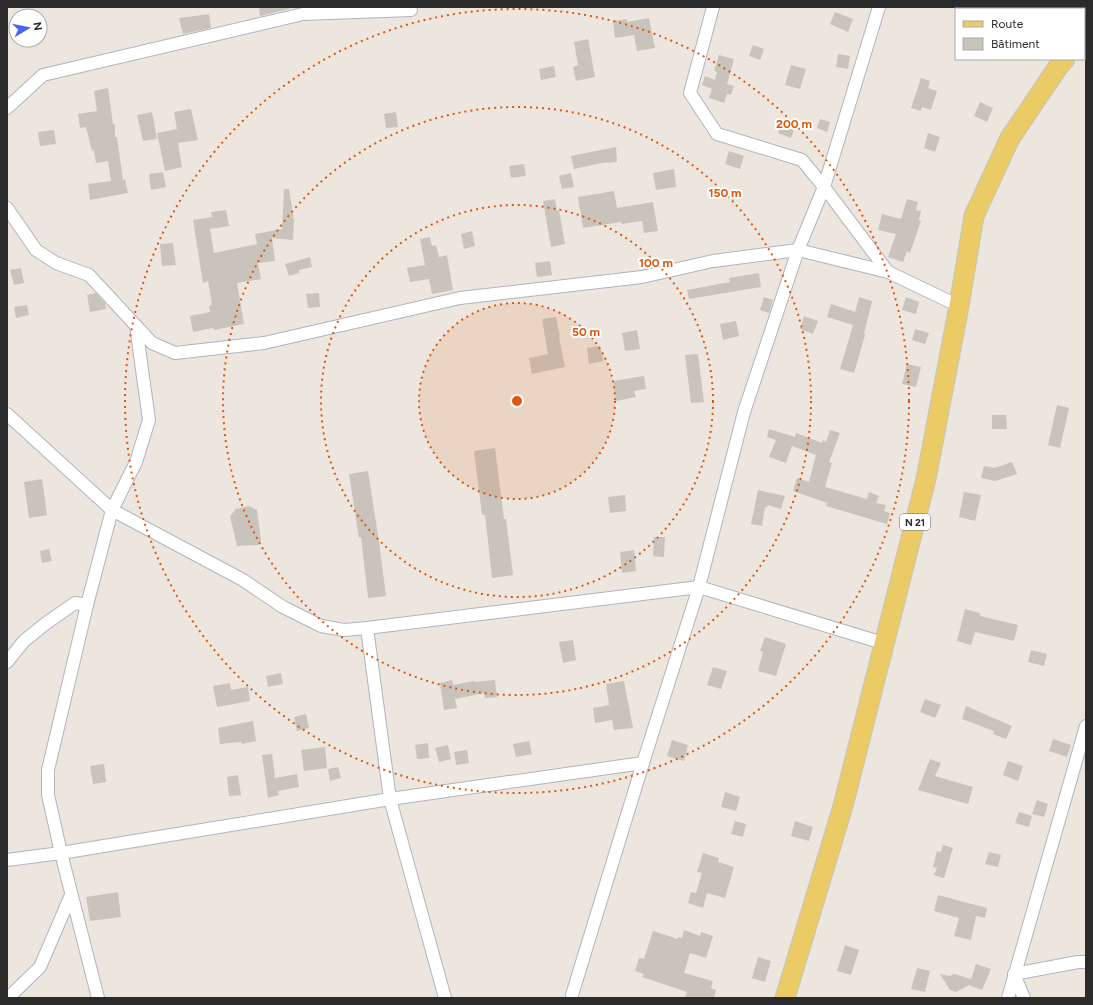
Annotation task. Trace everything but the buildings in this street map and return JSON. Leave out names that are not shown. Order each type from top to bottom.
[{"type":"main road","name":"N 21","points":[[786,998],[843,806],[926,479],[959,306],[974,216],[1010,138],[1064,60]]},
{"type":"street","points":[[713,7],[690,93],[717,134],[802,160],[888,272]]},
{"type":"street","points":[[575,997],[642,763],[699,587],[744,412],[798,250],[824,187],[878,7]]},
{"type":"street","points":[[7,108],[43,76],[305,10],[411,10]]},
{"type":"street","points":[[7,208],[36,250],[56,263],[89,275],[152,343],[176,353],[264,343],[460,298],[642,277],[712,261],[798,250],[888,272],[959,306]]},
{"type":"street","points":[[98,998],[71,895],[48,795],[48,770],[112,510],[136,462],[148,420],[136,326]]},
{"type":"street","points":[[7,414],[112,510],[243,580],[283,607],[321,626],[344,630],[367,628],[699,587],[884,643]]},
{"type":"street","points":[[7,662],[24,641],[45,624],[75,603],[88,605]]},
{"type":"street","points":[[367,628],[390,799],[445,998]]},
{"type":"street","points":[[1008,998],[1086,726]]},
{"type":"street","points":[[7,860],[61,853],[390,799],[642,763]]},
{"type":"street","points":[[8,998],[40,967],[71,895]]},
{"type":"street","points":[[1014,974],[1078,962],[1086,962]]},
{"type":"street","points":[[1014,974],[1024,998]]}]
